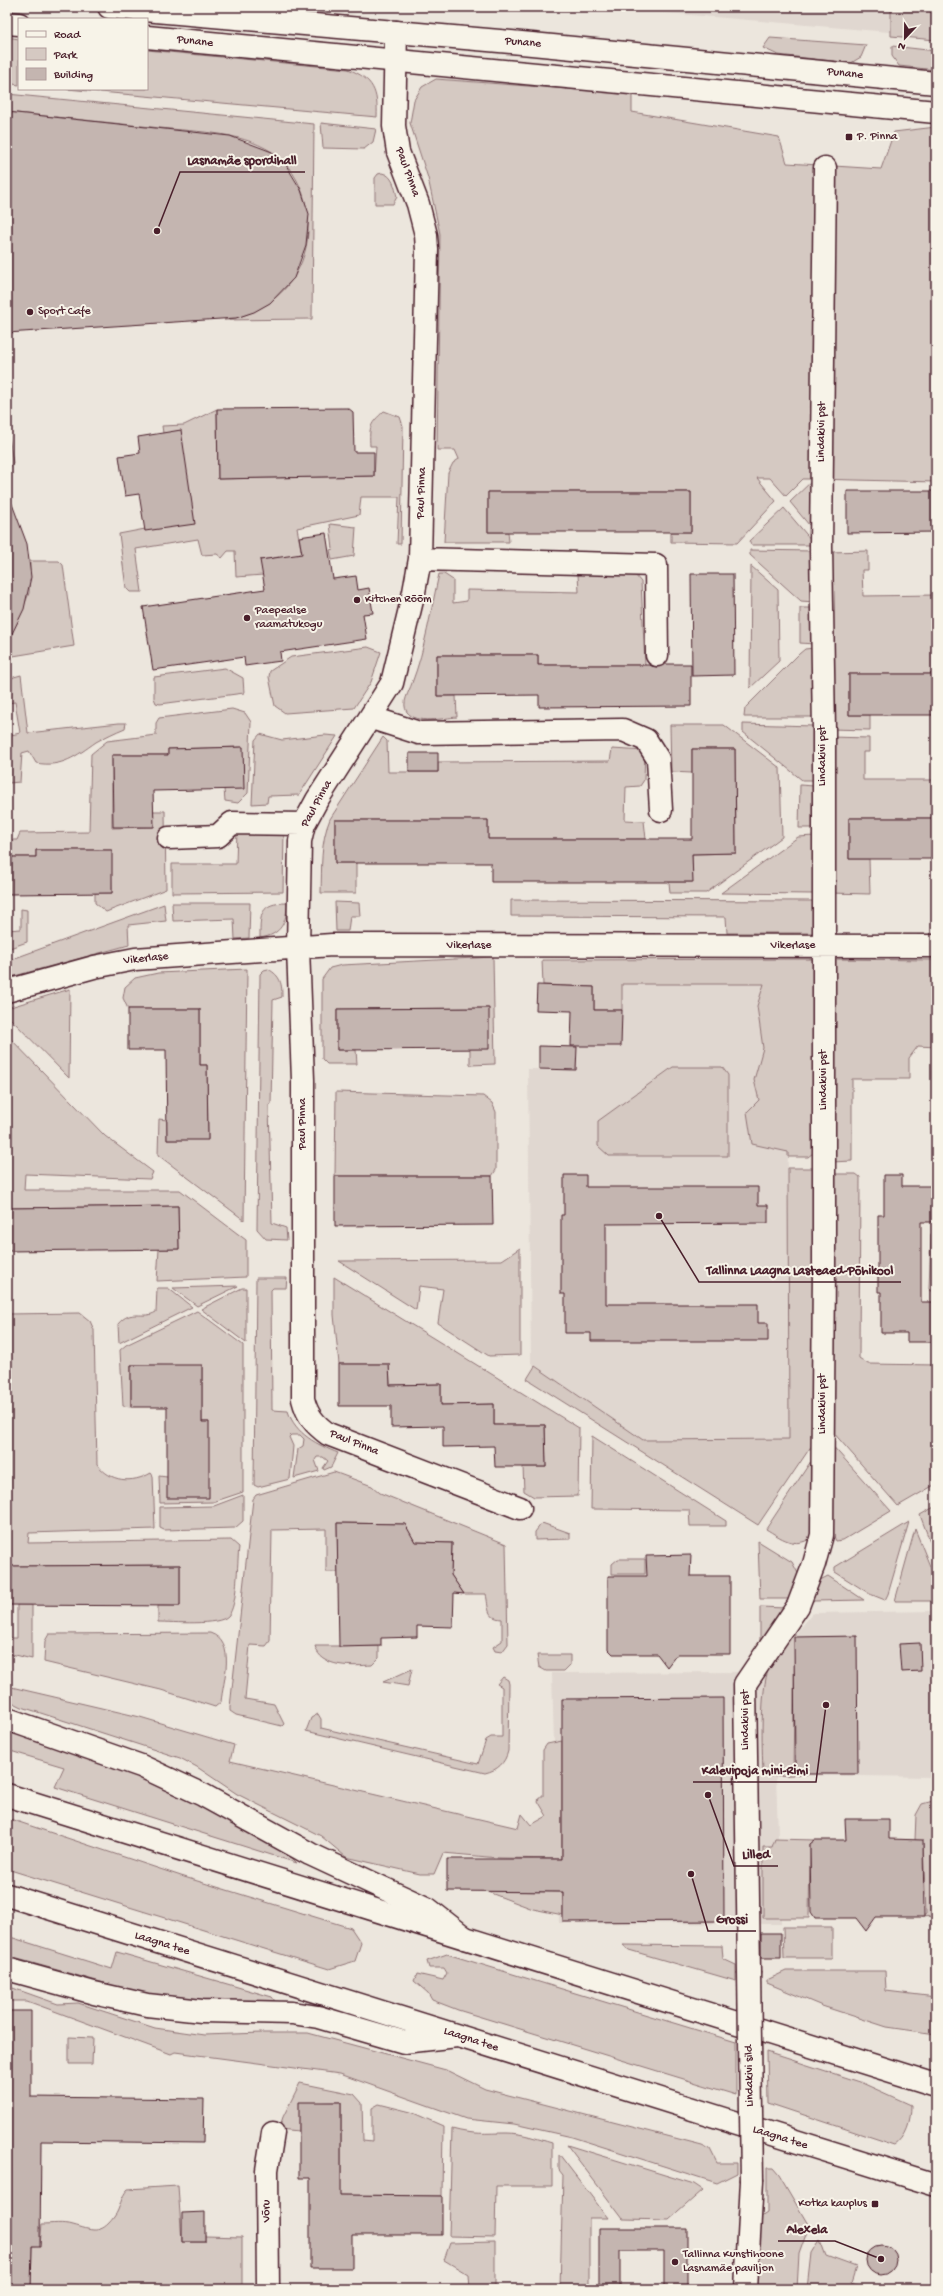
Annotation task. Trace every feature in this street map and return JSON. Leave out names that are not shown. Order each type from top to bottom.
[{"type":"street","name":"Punane","points":[[109,7],[396,32],[936,83]]},
{"type":"street","points":[[7,23],[18,24]]},
{"type":"street","name":"Paul Pinna","points":[[396,32],[394,126],[398,152],[418,204],[426,235],[420,559],[392,683],[372,718],[304,824],[300,841],[298,948],[303,1080],[303,1399],[306,1411],[314,1423],[328,1434],[520,1508]]},
{"type":"street","name":"Punane","points":[[148,37],[936,112]]},
{"type":"street","name":"Lindakivi pst","points":[[749,1972],[745,1684],[798,1606],[814,1564],[822,1535],[824,1268],[824,731],[821,547],[825,168]]},
{"type":"street","points":[[420,559],[656,565],[656,655]]},
{"type":"street","points":[[372,718],[419,733],[624,730],[646,740],[658,759],[661,810]]},
{"type":"street","points":[[169,838],[218,836],[232,823],[304,824]]},
{"type":"street","name":"Vikerlase","points":[[7,991],[94,967],[135,959],[332,945],[936,946]]},
{"type":"street","points":[[7,1719],[142,1766],[203,1795],[310,1854],[428,1909],[466,1938]]},
{"type":"street","points":[[7,1795],[936,2085]]},
{"type":"street","name":"Laagna tee","points":[[7,1895],[936,2185]]},
{"type":"street","points":[[7,1969],[115,1999],[147,2005],[202,2011],[292,2013],[318,2017],[404,2042],[457,2036]]},
{"type":"street","name":"Lindakivi sild","points":[[746,2289],[752,2181],[749,1972]]},
{"type":"street","name":"Võru","points":[[268,2289],[267,2170],[273,2133]]},
{"type":"shaded area","points":[[597,7],[936,7],[936,36]]},
{"type":"shaded area","points":[[622,984],[787,984],[789,1439],[642,1440],[531,1363],[528,1069],[576,1070],[577,1046],[621,1046]]},
{"type":"shaded area","points":[[936,1611],[936,1777],[776,1775],[781,1924],[559,1923],[552,1673],[746,1672],[772,1662],[813,1613]]},
{"type":"green space","points":[[891,7],[936,7],[936,40],[891,36]]},
{"type":"green space","points":[[7,37],[18,39],[18,85],[7,83]]},
{"type":"green space","points":[[770,38],[866,45],[861,57],[851,63],[778,55],[763,48]]},
{"type":"green space","points":[[892,46],[936,51],[936,70],[899,66],[892,56]]},
{"type":"green space","points":[[148,50],[348,69],[364,77],[373,87],[377,100],[377,117],[78,90],[148,90]]},
{"type":"green space","points":[[436,79],[632,94],[632,112],[779,137],[787,163],[881,169],[894,132],[936,127],[936,482],[803,479],[786,496],[770,478],[757,478],[776,501],[737,543],[671,542],[671,532],[691,532],[691,492],[488,492],[488,532],[508,532],[509,542],[444,542],[448,473],[453,463],[459,459],[455,450],[437,450],[440,234],[428,178],[410,123],[414,100],[422,87]]},
{"type":"green space","points":[[7,94],[314,124],[312,319],[224,320],[261,308],[281,293],[296,273],[302,261],[306,247],[308,216],[300,187],[284,162],[272,152],[259,145],[244,140],[213,133],[7,112]]},
{"type":"green space","points":[[321,123],[376,129],[373,142],[364,149],[323,148]]},
{"type":"green space","points":[[382,173],[389,176],[394,186],[397,197],[393,204],[375,204],[375,178],[378,174]]},
{"type":"green space","points":[[217,409],[218,479],[374,476],[376,446],[370,446],[371,426],[384,411],[400,417],[403,426],[401,544],[397,544],[399,497],[361,497],[359,515],[297,528],[303,560],[280,566],[279,557],[261,560],[263,575],[236,577],[235,551],[228,551],[222,558],[217,554],[202,555],[198,539],[136,549],[142,592],[130,592],[126,588],[119,534],[145,529],[145,531],[163,433],[162,426],[184,425]]},
{"type":"green space","points":[[7,423],[13,463],[7,471]]},
{"type":"green space","points":[[814,479],[814,531],[790,502]]},
{"type":"green space","points":[[784,508],[812,541],[811,545],[751,545],[749,541]]},
{"type":"green space","points":[[330,524],[356,527],[354,556],[332,560],[330,550],[333,549]]},
{"type":"green space","points":[[750,550],[814,551],[814,602],[801,601],[750,555]]},
{"type":"green space","points":[[868,551],[868,570],[862,570],[863,596],[936,595],[936,674],[849,674],[849,715],[870,715],[870,730],[830,729],[830,552]]},
{"type":"green space","points":[[30,561],[59,561],[63,565],[74,646],[7,657],[7,637],[17,623],[29,593]]},
{"type":"green space","points":[[751,566],[778,590],[779,661],[750,688]]},
{"type":"green space","points":[[580,572],[635,575],[641,582],[645,665],[538,665],[538,655],[437,655],[437,696],[456,696],[457,717],[424,720],[411,716],[407,712],[405,709],[405,701],[421,657],[439,574],[444,574],[453,580],[453,603],[467,601],[467,590],[579,592],[578,574]]},
{"type":"green space","points":[[800,608],[814,608],[814,644],[800,643]]},
{"type":"green space","points":[[368,647],[381,652],[371,682],[354,708],[285,713],[275,706],[269,677],[270,671],[291,657]]},
{"type":"green space","points":[[814,648],[813,717],[744,717],[745,708],[799,654],[805,649]]},
{"type":"green space","points":[[225,668],[243,678],[244,693],[160,704],[156,703],[154,698],[154,677]]},
{"type":"green space","points":[[21,675],[28,733],[119,723],[126,723],[125,728],[99,740],[68,760],[54,764],[36,763],[29,751],[22,753],[20,782],[9,783],[7,736],[20,733],[15,702],[7,703],[7,681]]},
{"type":"green space","points":[[232,709],[245,713],[251,722],[248,793],[238,803],[225,801],[224,789],[243,747],[168,749],[168,755],[112,755],[112,828],[153,827],[153,811],[165,811],[166,889],[106,912],[95,903],[95,893],[112,893],[111,850],[36,850],[36,857],[7,857],[7,840],[17,840],[20,833],[89,832],[91,754],[107,741],[156,735],[156,723],[159,718]]},
{"type":"green space","points":[[743,724],[813,726],[815,780],[802,780],[743,732]]},
{"type":"green space","points":[[670,725],[724,725],[780,768],[782,837],[706,893],[670,893],[669,882],[692,882],[692,854],[736,853],[735,749],[692,749],[692,773],[671,772]]},
{"type":"green space","points":[[260,734],[282,740],[325,735],[337,736],[299,795],[268,796],[267,803],[252,804],[255,740]]},
{"type":"green space","points":[[383,737],[387,741],[388,772],[438,772],[438,762],[610,761],[612,749],[645,751],[644,780],[640,786],[626,787],[625,820],[644,821],[646,839],[488,839],[488,820],[335,820],[335,863],[356,863],[356,893],[321,893],[323,846],[330,819]]},
{"type":"green space","points":[[830,737],[869,738],[869,752],[863,752],[863,780],[936,780],[936,818],[849,818],[849,859],[869,859],[870,894],[830,893]]},
{"type":"green space","points":[[800,785],[814,786],[814,828],[799,828]]},
{"type":"green space","points":[[237,829],[284,830],[283,892],[172,893],[172,864],[236,864]]},
{"type":"green space","points":[[814,836],[814,894],[721,893],[798,837]]},
{"type":"green space","points":[[511,900],[814,901],[815,933],[727,933],[726,917],[511,916]]},
{"type":"green space","points":[[335,902],[359,903],[360,916],[350,916],[348,931],[336,931]]},
{"type":"green space","points":[[172,903],[250,903],[249,938],[235,939],[234,919],[173,921]]},
{"type":"green space","points":[[287,903],[286,916],[278,931],[260,938],[260,922],[263,912],[271,905]]},
{"type":"green space","points":[[164,904],[166,921],[128,925],[129,945],[7,978],[7,961]]},
{"type":"green space","points":[[21,909],[27,910],[27,942],[7,949],[7,930],[21,929]]},
{"type":"green space","points":[[493,957],[495,1064],[470,1065],[470,1049],[488,1008],[337,1009],[337,1050],[356,1050],[357,1064],[327,1064],[322,1059],[322,979],[330,968],[342,965]]},
{"type":"green space","points":[[813,959],[813,1153],[808,1157],[788,1157],[788,1152],[752,1144],[747,1112],[759,1100],[754,1080],[763,1048],[757,1006],[764,984],[622,984],[622,1010],[594,1010],[594,987],[543,985],[542,960]]},
{"type":"green space","points":[[832,959],[936,960],[936,1047],[918,1046],[909,1058],[909,1079],[852,1079],[852,1161],[832,1162]]},
{"type":"green space","points":[[247,969],[244,1220],[158,1155],[159,1119],[167,1120],[167,1140],[208,1139],[207,1065],[200,1065],[200,1009],[128,1009],[123,998],[125,987],[135,978],[158,973]]},
{"type":"green space","points":[[268,969],[276,974],[281,984],[282,992],[282,997],[273,1000],[271,1104],[269,1105],[272,1223],[286,1228],[287,1240],[266,1239],[257,1229],[260,974],[264,970]]},
{"type":"green space","points":[[70,989],[69,1078],[7,1015],[7,1008]]},
{"type":"green space","points":[[7,1035],[105,1136],[153,1172],[150,1179],[25,1174],[24,1190],[180,1190],[246,1240],[246,1277],[157,1281],[159,1249],[179,1249],[178,1206],[7,1208]]},
{"type":"green space","points":[[673,1067],[722,1067],[728,1075],[728,1156],[609,1156],[598,1146],[598,1121]]},
{"type":"green space","points":[[336,1092],[483,1096],[492,1103],[496,1112],[496,1170],[492,1176],[335,1176]]},
{"type":"green space","points":[[788,1168],[816,1168],[816,1439],[758,1525],[527,1379],[535,1366],[643,1440],[789,1439]]},
{"type":"green space","points":[[832,1174],[856,1174],[860,1177],[859,1358],[868,1364],[936,1365],[936,1484],[898,1506],[832,1431]]},
{"type":"green space","points":[[931,1234],[936,1234],[936,1294],[929,1289]]},
{"type":"green space","points":[[520,1248],[520,1355],[489,1356],[438,1323],[443,1289],[419,1286],[416,1310],[339,1261],[502,1260]]},
{"type":"green space","points":[[334,1277],[579,1428],[578,1496],[534,1497],[524,1491],[523,1467],[546,1467],[545,1425],[494,1425],[494,1404],[441,1405],[441,1384],[390,1385],[389,1364],[339,1364],[334,1315]]},
{"type":"green space","points":[[256,1278],[287,1278],[286,1288],[273,1288],[271,1290],[272,1410],[288,1411],[296,1426],[308,1438],[338,1453],[331,1467],[324,1470],[323,1468],[328,1461],[323,1457],[317,1457],[315,1460],[319,1471],[294,1478],[298,1449],[303,1446],[304,1439],[300,1435],[291,1435],[289,1437],[293,1446],[290,1479],[258,1487],[254,1485]]},
{"type":"green space","points":[[238,1286],[197,1306],[173,1288]]},
{"type":"green space","points":[[157,1288],[168,1288],[192,1307],[119,1343],[118,1324],[123,1319],[132,1315],[146,1315],[156,1312]]},
{"type":"green space","points":[[242,1288],[246,1288],[246,1343],[201,1309]]},
{"type":"green space","points":[[197,1311],[243,1345],[243,1492],[213,1502],[160,1503],[159,1476],[167,1477],[209,1422],[202,1422],[202,1366],[131,1365],[131,1407],[123,1406],[120,1350],[126,1345]]},
{"type":"green space","points":[[80,1313],[90,1321],[94,1330],[97,1464],[108,1475],[115,1478],[129,1480],[144,1477],[151,1473],[153,1476],[155,1529],[29,1533],[28,1543],[231,1540],[239,1547],[235,1594],[231,1611],[228,1616],[223,1619],[206,1622],[158,1622],[158,1606],[180,1606],[180,1565],[7,1566],[7,1314]]},
{"type":"green space","points":[[592,1436],[726,1521],[726,1526],[690,1526],[689,1510],[591,1509]]},
{"type":"green space","points":[[830,1443],[891,1511],[843,1540],[836,1541],[832,1532]]},
{"type":"green space","points":[[815,1455],[811,1538],[799,1542],[788,1541],[766,1529]]},
{"type":"green space","points":[[334,1472],[372,1486],[380,1493],[506,1544],[508,1644],[502,1652],[495,1651],[493,1647],[502,1641],[502,1619],[493,1617],[489,1611],[486,1594],[464,1594],[451,1575],[452,1543],[415,1542],[404,1524],[337,1523],[338,1572],[326,1572],[326,1529],[272,1530],[270,1641],[266,1646],[250,1645],[245,1699],[274,1704],[284,1724],[282,1726],[236,1715],[230,1711],[230,1707],[253,1499],[256,1495]]},
{"type":"green space","points":[[243,1495],[243,1521],[235,1528],[164,1530],[160,1528],[160,1507],[214,1506]]},
{"type":"green space","points":[[936,1506],[936,1547],[931,1544],[920,1515]]},
{"type":"green space","points":[[909,1522],[885,1600],[870,1594],[835,1572],[835,1567]]},
{"type":"green space","points":[[542,1523],[570,1533],[570,1539],[535,1540],[535,1532]]},
{"type":"green space","points":[[915,1529],[936,1581],[936,1601],[895,1601]]},
{"type":"green space","points":[[758,1541],[792,1562],[800,1577],[793,1599],[760,1599]]},
{"type":"green space","points":[[618,1559],[645,1559],[645,1574],[612,1574],[612,1564]]},
{"type":"green space","points":[[828,1576],[864,1600],[814,1601],[809,1598],[816,1582]]},
{"type":"green space","points":[[17,1605],[32,1605],[32,1659],[7,1653],[7,1638],[17,1638]]},
{"type":"green space","points":[[760,1607],[786,1608],[760,1651]]},
{"type":"green space","points":[[795,1625],[793,1775],[769,1776],[763,1772],[762,1719],[766,1678],[774,1656]]},
{"type":"green space","points":[[210,1633],[218,1638],[226,1653],[226,1673],[221,1702],[215,1707],[161,1690],[44,1662],[45,1641],[49,1634]]},
{"type":"green space","points":[[315,1646],[379,1646],[379,1658],[372,1665],[356,1666],[339,1664],[324,1659],[318,1653]]},
{"type":"green space","points":[[537,1655],[570,1655],[570,1665],[564,1671],[546,1671],[539,1667]]},
{"type":"green space","points":[[412,1669],[408,1686],[383,1682]]},
{"type":"green space","points":[[503,1677],[508,1680],[509,1684],[508,1751],[505,1759],[497,1768],[485,1773],[306,1731],[311,1718],[318,1714],[321,1719],[321,1728],[478,1764],[486,1740],[491,1737],[502,1737],[502,1687],[497,1684]]},
{"type":"green space","points":[[7,1686],[140,1717],[234,1745],[230,1761],[518,1828],[522,1814],[531,1825],[547,1816],[538,1801],[539,1797],[543,1797],[543,1750],[547,1744],[562,1741],[562,1859],[499,1858],[443,1853],[434,1874],[420,1874],[346,1857],[321,1836],[237,1794],[197,1767],[180,1758],[22,1707],[8,1700],[7,1703]]},
{"type":"green space","points":[[7,1729],[163,1783],[191,1796],[292,1858],[297,1863],[55,1787],[64,1767],[7,1750]]},
{"type":"green space","points":[[933,1801],[936,1802],[936,1916],[921,1917],[926,1914],[923,1843],[915,1840],[916,1815],[922,1804]]},
{"type":"green space","points":[[7,1818],[181,1876],[351,1928],[361,1943],[355,1961],[329,1969],[7,1869]]},
{"type":"green space","points":[[775,1839],[815,1840],[810,1844],[809,1918],[763,1918],[763,1847],[772,1847]]},
{"type":"green space","points":[[485,1891],[563,1892],[563,1915],[533,1909]]},
{"type":"green space","points":[[783,1927],[832,1927],[832,1958],[784,1958]]},
{"type":"green space","points":[[7,1936],[112,1969],[117,1952],[272,1997],[275,2001],[207,2001],[151,1996],[7,1956]]},
{"type":"green space","points":[[623,1945],[722,1946],[723,1959],[736,1965],[736,1981],[629,1950]]},
{"type":"green space","points":[[447,1954],[736,2042],[736,2095],[458,2010],[432,2000],[428,1993],[414,1981],[417,1974],[443,1980],[447,1973],[444,1968],[429,1968],[427,1961]]},
{"type":"green space","points":[[786,1971],[885,1971],[886,1991],[936,1997],[936,2034],[887,2027],[822,2006],[767,1983],[767,1980]]},
{"type":"green space","points":[[7,1986],[58,2004],[78,2003],[155,2028],[204,2035],[308,2033],[446,2070],[485,2089],[702,2145],[710,2149],[717,2163],[737,2163],[737,2173],[717,2183],[572,2137],[514,2124],[466,2119],[340,2074],[175,2052],[171,2054],[27,2001],[7,2001]]},
{"type":"green space","points":[[69,2037],[93,2038],[92,2064],[69,2064]]},
{"type":"green space","points":[[767,2052],[860,2082],[911,2105],[909,2122],[902,2137],[894,2145],[768,2103]]},
{"type":"green space","points":[[300,2083],[354,2094],[362,2103],[363,2141],[372,2142],[372,2108],[379,2104],[411,2112],[443,2126],[442,2196],[330,2195],[341,2178],[341,2102],[300,2103],[299,2131],[279,2129],[283,2117]]},
{"type":"green space","points":[[452,2129],[473,2133],[518,2134],[552,2143],[552,2186],[496,2186],[495,2237],[449,2236]]},
{"type":"green space","points":[[567,2145],[694,2184],[703,2190],[669,2220],[623,2219]]},
{"type":"green space","points":[[559,2154],[608,2218],[589,2218],[589,2289],[560,2289],[563,2175],[559,2170]]},
{"type":"green space","points":[[767,2168],[773,2168],[779,2175],[809,2226],[799,2254],[797,2289],[754,2289],[758,2219],[767,2213]]},
{"type":"green space","points":[[178,2186],[182,2242],[205,2242],[205,2236],[242,2237],[242,2289],[31,2289],[32,2246],[40,2245],[42,2224],[58,2223],[69,2224],[91,2230],[100,2229],[109,2223],[114,2217],[123,2195],[128,2189]]},
{"type":"green space","points":[[820,2240],[826,2256],[856,2267],[851,2283],[869,2289],[808,2289],[812,2253]]},
{"type":"green space","points":[[495,2242],[495,2289],[470,2289],[469,2275],[444,2260],[450,2243]]},
{"type":"building","points":[[7,112],[230,136],[272,152],[286,165],[301,190],[309,214],[306,245],[294,278],[270,303],[254,312],[236,318],[7,333]]},
{"type":"building","points":[[348,408],[353,412],[354,452],[374,452],[374,476],[218,479],[217,409]]},
{"type":"building","points":[[181,430],[195,524],[145,531],[139,494],[125,496],[119,456],[140,453],[138,437]]},
{"type":"building","points":[[847,491],[936,491],[936,532],[847,533]]},
{"type":"building","points":[[488,492],[691,492],[691,532],[488,532]]},
{"type":"building","points":[[9,496],[27,544],[31,577],[24,609],[7,644],[7,497]]},
{"type":"building","points":[[326,533],[333,579],[356,576],[358,590],[369,588],[373,613],[363,614],[367,639],[280,652],[281,661],[245,666],[244,657],[153,670],[143,607],[265,589],[260,560],[302,554],[299,537]]},
{"type":"building","points":[[691,574],[733,574],[734,675],[692,676]]},
{"type":"building","points":[[437,655],[538,655],[538,665],[649,665],[657,667],[665,664],[691,664],[691,706],[539,707],[539,695],[437,696]]},
{"type":"building","points":[[849,674],[936,674],[936,715],[849,715]]},
{"type":"building","points":[[243,747],[244,789],[153,791],[154,827],[113,827],[112,755],[168,755],[168,749]]},
{"type":"building","points":[[692,749],[735,749],[736,853],[692,854],[693,882],[491,882],[491,863],[335,863],[335,820],[488,820],[488,839],[692,839]]},
{"type":"building","points":[[409,753],[438,753],[438,772],[409,772]]},
{"type":"building","points":[[849,818],[936,818],[936,859],[849,859]]},
{"type":"building","points":[[36,850],[112,850],[112,893],[7,894],[7,857],[36,857]]},
{"type":"building","points":[[537,985],[594,987],[594,1010],[622,1010],[621,1046],[571,1046],[572,1011],[536,1010]]},
{"type":"building","points":[[489,1008],[489,1049],[337,1050],[337,1009]]},
{"type":"building","points":[[128,1009],[200,1009],[200,1065],[207,1065],[208,1140],[167,1140],[166,1050],[128,1050]]},
{"type":"building","points":[[539,1046],[577,1047],[576,1070],[539,1069]]},
{"type":"building","points":[[564,1175],[586,1175],[586,1187],[758,1187],[758,1205],[768,1205],[768,1223],[606,1224],[606,1304],[758,1304],[758,1323],[768,1323],[768,1341],[591,1341],[591,1333],[565,1333],[565,1294],[561,1294],[561,1215],[564,1215]]},
{"type":"building","points":[[884,1175],[902,1175],[902,1186],[936,1186],[936,1222],[921,1222],[921,1302],[936,1302],[936,1342],[907,1342],[907,1333],[881,1333],[881,1292],[878,1292],[878,1215],[884,1215]]},
{"type":"building","points":[[335,1176],[492,1176],[493,1225],[335,1226]]},
{"type":"building","points":[[178,1206],[179,1249],[7,1251],[7,1208]]},
{"type":"building","points":[[339,1364],[389,1364],[390,1385],[441,1384],[441,1405],[494,1404],[494,1425],[545,1425],[546,1467],[495,1467],[494,1446],[443,1447],[443,1426],[391,1427],[391,1406],[339,1406]]},
{"type":"building","points":[[131,1365],[202,1365],[202,1422],[209,1422],[209,1498],[167,1498],[167,1407],[131,1407]]},
{"type":"building","points":[[337,1523],[405,1524],[415,1542],[452,1543],[451,1575],[464,1594],[454,1593],[453,1627],[417,1626],[417,1637],[381,1638],[381,1646],[339,1647]]},
{"type":"building","points":[[691,1555],[690,1576],[730,1576],[730,1654],[677,1654],[667,1667],[657,1654],[613,1654],[608,1649],[608,1576],[647,1576],[646,1556]]},
{"type":"building","points":[[180,1565],[180,1606],[7,1605],[7,1566]]},
{"type":"building","points":[[857,1636],[858,1774],[795,1774],[794,1637]]},
{"type":"building","points":[[920,1643],[921,1671],[901,1672],[899,1644]]},
{"type":"building","points":[[723,1698],[724,1921],[563,1922],[563,1892],[447,1891],[447,1859],[562,1859],[562,1699]]},
{"type":"building","points":[[845,1819],[889,1819],[889,1839],[923,1840],[924,1917],[876,1917],[866,1931],[856,1918],[815,1918],[811,1912],[810,1844],[815,1840],[846,1840]]},
{"type":"building","points":[[761,1933],[781,1933],[781,1958],[761,1958]]},
{"type":"building","points":[[7,2011],[31,2011],[31,2097],[204,2099],[203,2143],[41,2141],[40,2246],[32,2246],[31,2289],[7,2289]]},
{"type":"building","points":[[299,2102],[341,2102],[341,2195],[442,2196],[442,2235],[352,2235],[352,2268],[310,2268],[310,2178],[299,2178]]},
{"type":"building","points":[[205,2212],[205,2242],[182,2242],[182,2213]]},
{"type":"building","name":"Tallinna Kunstihoone Lasnamäe paviljon","points":[[599,2228],[687,2228],[687,2289],[664,2289],[664,2251],[620,2251],[620,2289],[599,2289]]},
{"type":"building","points":[[881,2245],[892,2249],[896,2260],[892,2271],[881,2275],[870,2271],[866,2260],[870,2249]]},
{"type":"place","name":"P. Pinna","points":[[849,137]]},
{"type":"place","name":"Lasnamäe spordihall","points":[[157,231]]},
{"type":"place","name":"Sport Cafe","points":[[30,312]]},
{"type":"place","name":"Kitchen Rõõm","points":[[357,600]]},
{"type":"place","name":"Paepealse raamatukogu","points":[[247,618]]},
{"type":"place","name":"Tallinna Laagna Lasteaed-Põhikool","points":[[659,1216]]},
{"type":"place","name":"Kalevipoja mini-Rimi","points":[[826,1705]]},
{"type":"place","name":"Lilled","points":[[708,1795]]},
{"type":"place","name":"Grossi","points":[[691,1874]]},
{"type":"place","name":"Kotka kauplus","points":[[875,2204]]},
{"type":"place","name":"Alexela","points":[[881,2259]]},
{"type":"place","name":"Tallinna Kunstihoone Lasnamäe paviljon","points":[[675,2262]]}]
